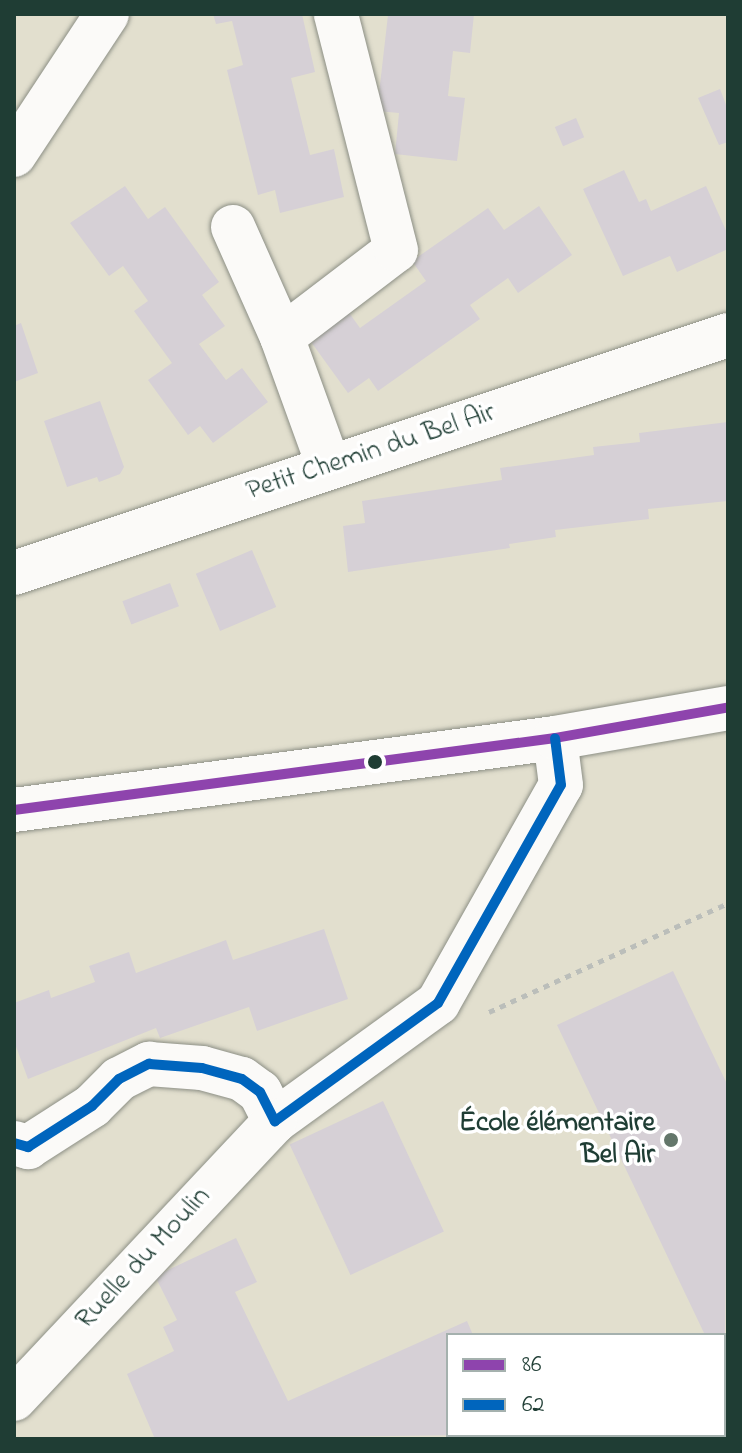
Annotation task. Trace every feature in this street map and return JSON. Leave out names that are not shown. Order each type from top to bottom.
[{"type":"street","points":[[14,155],[107,14]]},
{"type":"street","points":[[282,337],[396,250],[336,14]]},
{"type":"street","points":[[233,227],[282,337],[329,467]]},
{"type":"street","name":"Petit Chemin du Bel Air","points":[[14,573],[728,335]]},
{"type":"street","points":[[14,810],[555,738],[728,708]]},
{"type":"street","name":"Ruelle du Moulin","points":[[14,1399],[275,1121],[438,1003],[561,785],[555,738]]},
{"type":"street","points":[[14,1143],[28,1147],[92,1106],[119,1079],[149,1064],[202,1068],[242,1079],[260,1092],[275,1121]]},
{"type":"path","points":[[476,1020],[515,996],[728,903]]},
{"type":"building","points":[[213,14],[302,14],[315,72],[291,78],[310,155],[334,149],[344,197],[280,213],[275,190],[258,195],[227,70],[243,65],[232,21],[216,24]]},
{"type":"building","points":[[474,14],[470,53],[453,51],[448,96],[465,98],[457,161],[395,154],[399,113],[377,111],[388,15]]},
{"type":"building","points":[[720,89],[728,110],[728,142],[719,145],[698,98]]},
{"type":"building","points":[[576,118],[584,137],[563,146],[555,127]]},
{"type":"building","points":[[624,170],[639,202],[646,199],[651,211],[706,186],[728,235],[728,249],[677,272],[670,256],[623,276],[583,189]]},
{"type":"building","points":[[125,186],[148,219],[165,207],[219,282],[202,295],[225,326],[199,344],[226,380],[242,368],[268,402],[213,443],[200,426],[188,435],[148,380],[172,363],[134,311],[148,301],[123,266],[109,276],[70,223]]},
{"type":"building","points":[[539,206],[572,255],[518,293],[508,278],[470,305],[480,319],[378,391],[369,378],[348,393],[306,335],[345,307],[360,328],[426,281],[412,261],[488,208],[504,230]]},
{"type":"building","points":[[21,323],[38,373],[14,382],[14,326]]},
{"type":"building","points":[[100,401],[124,467],[120,474],[99,482],[97,477],[67,487],[44,421]]},
{"type":"building","points":[[728,422],[728,501],[648,509],[649,519],[555,530],[556,537],[509,544],[510,548],[348,572],[343,526],[365,523],[362,501],[502,480],[500,468],[594,455],[593,447],[640,442],[639,433]]},
{"type":"building","points":[[252,550],[276,607],[220,631],[196,574]]},
{"type":"building","points":[[170,583],[179,606],[131,625],[122,601]]},
{"type":"building","points":[[324,929],[348,999],[257,1031],[249,1007],[160,1038],[156,1028],[28,1079],[14,1041],[14,1003],[49,990],[51,998],[95,982],[89,966],[129,952],[136,973],[226,940],[233,960]]},
{"type":"building","name":"École élémentaire Bel Air","points":[[673,971],[728,1086],[725,1333],[704,1333],[557,1025]]},
{"type":"building","points":[[383,1101],[444,1232],[351,1275],[290,1145]]},
{"type":"building","points":[[236,1238],[257,1282],[235,1292],[288,1401],[467,1321],[472,1333],[446,1333],[446,1435],[155,1439],[127,1374],[174,1351],[163,1327],[177,1320],[155,1276]]},
{"type":"building","points":[[568,1437],[636,1437],[564,1439]]},
{"type":"transit line","name":"86","points":[[14,810],[555,738],[726,708]]},
{"type":"transit line","name":"62","points":[[14,1143],[28,1147],[92,1106],[119,1079],[149,1064],[202,1068],[242,1079],[260,1092],[275,1121],[438,1003],[561,785],[555,738]]},
{"type":"place","name":"École élémentaire Bel Air","points":[[671,1140]]}]
